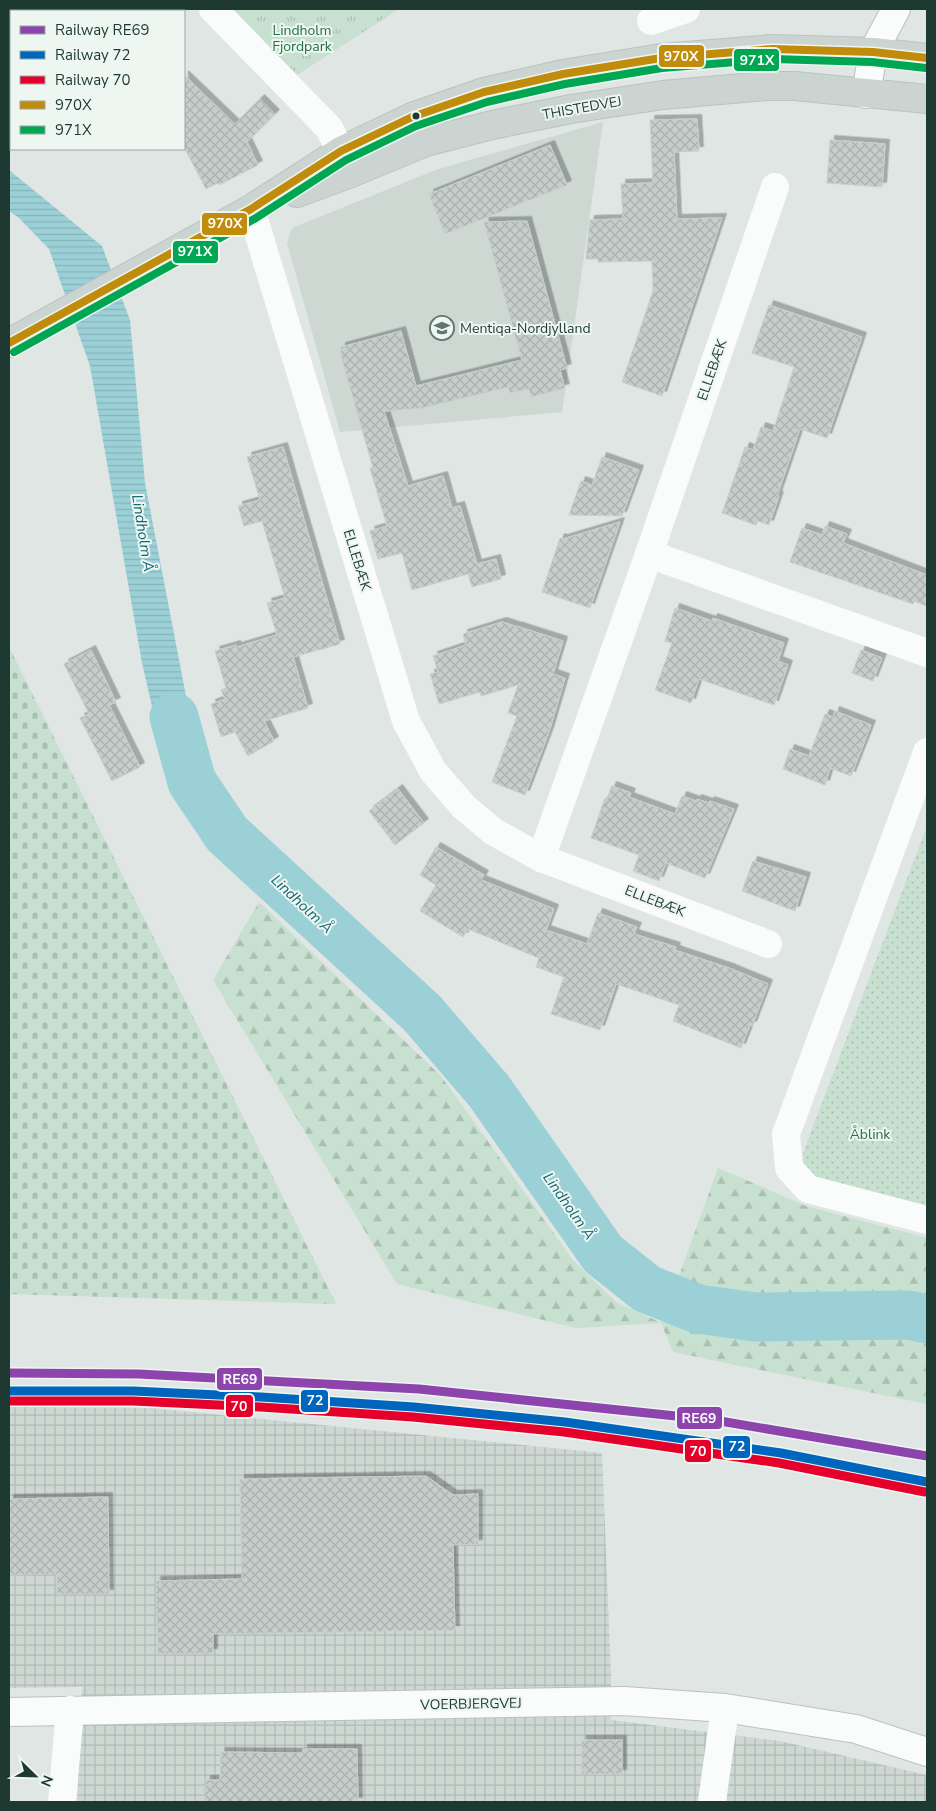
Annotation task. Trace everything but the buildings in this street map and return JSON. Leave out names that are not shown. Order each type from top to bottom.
[{"type":"main road","name":"THISTEDVEJ","points":[[19,337],[251,209],[346,162],[412,118],[484,92],[563,74],[661,58],[773,49],[873,52],[927,58]]},
{"type":"main road","name":"THISTEDVEJ","points":[[346,162],[492,125],[571,108],[663,94],[766,86],[795,86],[927,99]]},
{"type":"street","points":[[213,9],[329,128],[346,162]]},
{"type":"street","points":[[651,21],[686,9]]},
{"type":"street","points":[[866,94],[873,52],[896,9]]},
{"type":"street","name":"ELLEBÆK","points":[[542,858],[775,187]]},
{"type":"street","name":"ELLEBÆK","points":[[251,209],[406,721],[433,772],[464,808],[494,832],[542,858],[768,944]]},
{"type":"street","points":[[649,554],[927,653]]},
{"type":"street","points":[[927,752],[786,1134],[789,1168],[808,1190],[927,1220]]},
{"type":"street","name":"VOERBJERGVEJ","points":[[9,1712],[624,1701],[725,1708],[856,1729],[927,1752]]},
{"type":"street","points":[[712,1802],[725,1708]]},
{"type":"street","points":[[62,1802],[70,1710]]},
{"type":"shaded area","name":"Mentiqa-Nordjylland","points":[[603,122],[562,412],[340,432],[287,243],[292,228],[438,169]]},
{"type":"shaded area","points":[[9,1407],[151,1408],[602,1453],[611,1675],[611,1720],[780,1741],[927,1775],[927,1802],[77,1802],[82,1687],[9,1688]]},
{"type":"green space","name":"Lindholm Fjordpark","points":[[233,9],[399,9],[297,75]]},
{"type":"green space","points":[[9,647],[336,1304],[9,1294]]},
{"type":"green space","name":"Åblink","points":[[927,826],[927,1208],[810,1177],[804,1167],[803,1153]]},
{"type":"green space","points":[[259,902],[441,1076],[573,1260],[616,1302],[662,1323],[718,1168],[806,1206],[927,1238],[927,1404],[673,1352],[661,1323],[576,1328],[397,1284],[213,980]]},
{"type":"water","points":[[9,170],[102,246],[130,320],[145,483],[196,748],[192,782],[180,794],[162,750],[142,663],[90,366],[49,249],[18,217],[9,211]]},
{"type":"waterway","name":"Lindholm Å","points":[[174,717],[192,782],[227,834],[422,1013],[489,1091],[603,1254],[647,1289],[698,1309],[755,1317],[908,1315],[927,1319]]},
{"type":"rail line","name":"RE69","points":[[9,1373],[139,1374],[419,1389],[714,1420],[927,1456]]},
{"type":"rail line","name":"72","points":[[9,1391],[133,1391],[414,1407],[565,1422],[781,1453],[927,1482]]},
{"type":"rail line","name":"70","points":[[9,1401],[133,1401],[260,1407],[413,1417],[564,1432],[779,1463],[925,1492]]},
{"type":"transit line","name":"970X","points":[[9,343],[251,209],[341,151],[412,117],[484,92],[563,74],[661,58],[773,49],[873,52],[927,58]]},
{"type":"transit line","name":"971X","points":[[14,352],[256,218],[346,160],[416,126],[487,102],[565,84],[662,68],[773,59],[872,62],[926,68]]},
{"type":"place","name":"Mentiqa-Nordjylland","points":[[442,328]]}]
